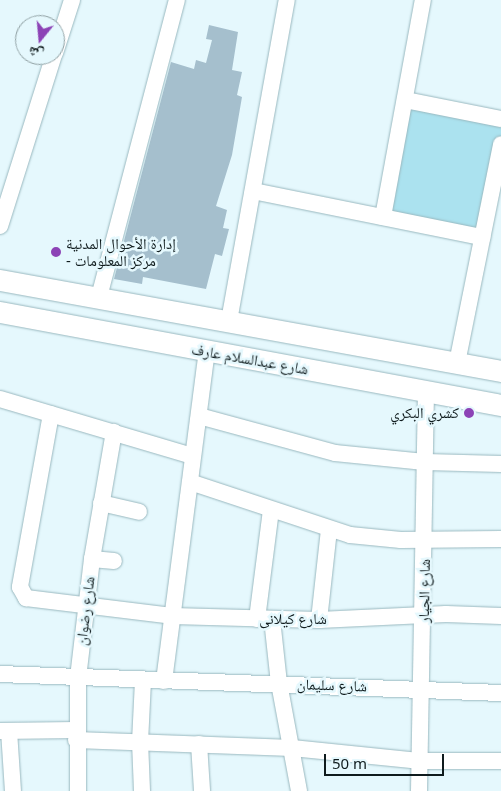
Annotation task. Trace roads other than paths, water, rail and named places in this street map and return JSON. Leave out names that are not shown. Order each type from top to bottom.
[{"type":"main road","points":[[0,310],[5,294],[0,281],[99,297],[501,372]]},
{"type":"main road","points":[[54,322],[51,304],[64,291]]},
{"type":"main road","name":"شارع عبدالسلام عارف","points":[[0,310],[207,352],[501,405]]},
{"type":"street","points":[[65,22],[72,0]]},
{"type":"street","points":[[99,297],[177,0]]},
{"type":"street","points":[[229,321],[287,0]]},
{"type":"street","points":[[383,217],[423,0]]},
{"type":"street","points":[[0,226],[51,65]]},
{"type":"street","points":[[405,100],[501,120]]},
{"type":"street","points":[[457,363],[501,144]]},
{"type":"street","points":[[253,190],[482,237]]},
{"type":"street","points":[[164,681],[207,352]]},
{"type":"street","name":"شارع الجيار","points":[[419,791],[423,688],[426,391]]},
{"type":"street","points":[[0,399],[193,456]]},
{"type":"street","name":"شارع كيلانى","points":[[51,414],[20,591],[30,599],[172,616],[319,620],[423,616],[501,616]]},
{"type":"street","points":[[199,416],[335,453],[425,462],[501,464]]},
{"type":"street","name":"شارع رضوان","points":[[78,791],[76,735],[78,678],[92,559],[114,432]]},
{"type":"street","points":[[190,482],[329,530],[366,538],[425,540],[501,539]]},
{"type":"street","points":[[101,503],[139,512]]},
{"type":"street","points":[[271,510],[264,619],[279,683],[299,791]]},
{"type":"street","points":[[319,620],[329,530]]},
{"type":"street","points":[[92,559],[114,561]]},
{"type":"street","name":"شارع سليمان","points":[[0,674],[143,681],[423,688],[501,693]]},
{"type":"street","points":[[142,791],[140,742],[143,681]]},
{"type":"street","points":[[0,791],[13,791],[4,731],[76,735],[140,742],[292,748],[421,761],[501,761]]},
{"type":"street","points":[[199,744],[202,791]]},
{"type":"place","name":"إدارة الأحوال المدنية - مركز المعلومات","points":[[56,252]]},
{"type":"place","name":"كشري البكري","points":[[469,413]]}]
